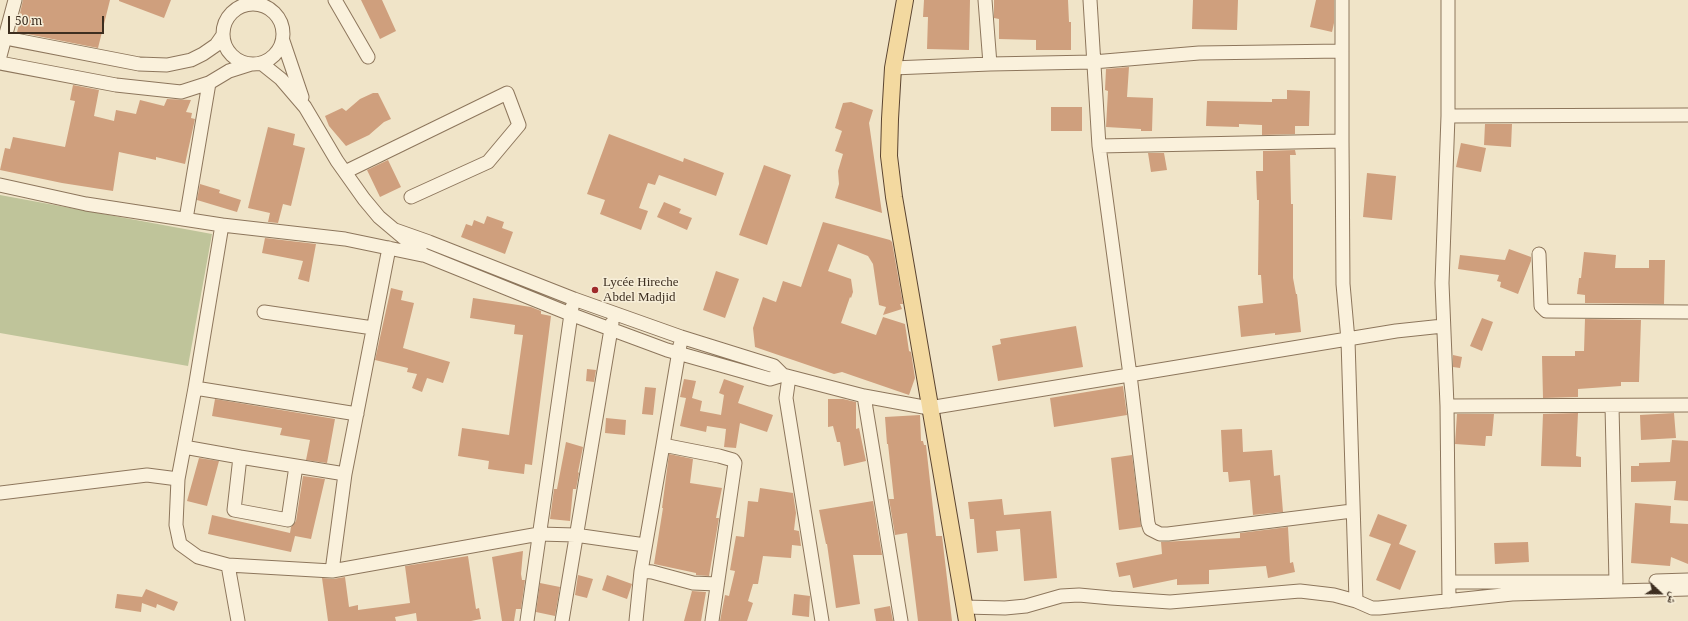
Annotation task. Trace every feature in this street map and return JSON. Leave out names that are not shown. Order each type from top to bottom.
[{"type":"main road","points":[[904,0],[893,68],[889,156],[894,197],[929,408],[965,614]]},
{"type":"street","points":[[0,56],[3,37],[15,0]]},
{"type":"street","points":[[238,0],[225,23],[223,36],[226,46],[232,55],[240,61],[256,64],[281,79],[305,107],[345,172],[364,199],[379,217],[424,255]]},
{"type":"street","points":[[0,63],[116,85],[181,92],[209,83],[229,71],[256,64],[271,58],[278,51],[282,41],[283,31],[276,0]]},
{"type":"street","points":[[335,0],[368,57]]},
{"type":"street","points":[[985,0],[990,64]]},
{"type":"street","points":[[1090,0],[1099,146],[1150,529],[1154,532],[1168,534],[1352,510]]},
{"type":"street","points":[[1342,0],[1343,284],[1348,340],[1352,510],[1356,601]]},
{"type":"street","points":[[1448,0],[1448,116],[1442,283],[1447,406],[1449,601]]},
{"type":"street","points":[[232,13],[241,6],[252,4],[264,5],[274,11],[280,21]]},
{"type":"street","points":[[3,37],[139,64],[167,65],[191,60],[203,54],[216,45],[223,36]]},
{"type":"street","points":[[282,41],[305,107]]},
{"type":"street","points":[[893,68],[1093,62],[1198,53],[1342,51]]},
{"type":"street","points":[[186,219],[209,83]]},
{"type":"street","points":[[345,172],[507,93],[519,125],[488,162],[410,197]]},
{"type":"street","points":[[1448,116],[1688,115]]},
{"type":"street","points":[[1099,146],[1342,141]]},
{"type":"street","points":[[0,185],[86,204],[222,225],[345,239],[424,255],[611,330],[678,353],[770,379],[786,376],[864,396],[929,408],[1396,331],[1443,326]]},
{"type":"street","points":[[222,225],[195,388],[178,479],[176,526],[180,544],[198,557],[228,565],[332,571],[539,534],[575,536],[645,545]]},
{"type":"street","points":[[395,230],[614,314],[774,366],[786,376]]},
{"type":"street","points":[[332,571],[345,474],[389,248]]},
{"type":"street","points":[[1540,254],[1541,306],[1546,311],[1688,312]]},
{"type":"street","points":[[527,621],[570,314],[574,299]]},
{"type":"street","points":[[264,312],[373,328]]},
{"type":"street","points":[[562,621],[575,536],[614,314]]},
{"type":"street","points":[[636,621],[645,545],[681,337]]},
{"type":"street","points":[[786,376],[786,398],[822,621]]},
{"type":"street","points":[[195,388],[357,414]]},
{"type":"street","points":[[864,396],[901,621]]},
{"type":"street","points":[[1447,406],[1688,405]]},
{"type":"street","points":[[1612,406],[1616,582]]},
{"type":"street","points":[[663,445],[719,456],[732,460],[735,463],[712,621]]},
{"type":"street","points":[[184,447],[345,474]]},
{"type":"street","points":[[240,457],[234,510],[288,520],[296,466]]},
{"type":"street","points":[[0,494],[147,475],[178,479]]},
{"type":"street","points":[[228,565],[238,621]]},
{"type":"street","points":[[641,571],[652,572],[693,583],[717,584]]},
{"type":"street","points":[[1449,582],[1616,582],[1688,580]]},
{"type":"street","points":[[965,614],[1026,606],[1061,596],[1079,595],[1170,602],[1300,591],[1334,595],[1356,601],[1372,608],[1379,608],[1512,594],[1688,589]]},
{"type":"green space","points":[[0,195],[212,234],[188,366],[0,333]]},
{"type":"building","points":[[23,0],[110,0],[98,48],[17,32],[22,14],[20,13]]},
{"type":"building","points":[[119,0],[171,0],[164,18]]},
{"type":"building","points":[[361,0],[382,0],[396,31],[380,39]]},
{"type":"building","points":[[924,0],[970,0],[969,50],[927,49],[928,17],[923,17]]},
{"type":"building","points":[[994,0],[1068,0],[1069,22],[1071,22],[1071,50],[1036,50],[1036,40],[999,39],[999,19],[994,18]]},
{"type":"building","points":[[1193,0],[1238,0],[1237,30],[1192,29]]},
{"type":"building","points":[[1316,0],[1334,0],[1334,23],[1332,32],[1310,27]]},
{"type":"building","points":[[1129,67],[1127,97],[1153,98],[1152,131],[1106,127],[1108,91],[1105,90],[1106,69]]},
{"type":"building","points":[[73,85],[99,90],[94,116],[114,121],[116,110],[136,114],[140,100],[164,106],[167,99],[191,100],[186,112],[192,113],[191,118],[195,119],[185,164],[156,157],[156,160],[119,152],[113,191],[62,183],[0,170],[5,148],[10,149],[13,137],[65,147],[75,101],[70,100]]},
{"type":"building","points":[[1287,90],[1310,91],[1309,126],[1295,126],[1295,134],[1262,135],[1262,125],[1239,124],[1239,127],[1206,126],[1207,101],[1272,102],[1272,99],[1287,99]]},
{"type":"building","points":[[373,93],[378,93],[391,119],[384,122],[369,135],[346,146],[329,126],[325,116],[342,108],[346,111],[360,99]]},
{"type":"building","points":[[851,102],[873,110],[869,123],[882,213],[835,198],[839,184],[838,171],[843,154],[835,151],[842,131],[835,128],[843,103]]},
{"type":"building","points":[[1051,107],[1082,107],[1082,131],[1051,131]]},
{"type":"building","points":[[1485,124],[1512,124],[1511,147],[1484,145]]},
{"type":"building","points":[[268,127],[295,134],[293,145],[305,148],[291,206],[283,204],[278,223],[268,222],[270,213],[248,208]]},
{"type":"building","points":[[609,134],[683,162],[684,158],[724,173],[716,196],[659,175],[655,185],[648,183],[639,208],[648,211],[641,230],[600,214],[605,200],[587,194]]},
{"type":"building","points":[[1461,143],[1486,148],[1481,172],[1456,167]]},
{"type":"building","points":[[1295,150],[1296,155],[1290,155],[1291,204],[1293,204],[1293,278],[1297,294],[1301,332],[1241,337],[1238,306],[1263,303],[1261,275],[1258,275],[1259,200],[1257,200],[1256,171],[1263,171],[1263,151]]},
{"type":"building","points":[[1148,153],[1164,153],[1167,170],[1151,172]]},
{"type":"building","points":[[388,160],[401,187],[380,197],[367,170]]},
{"type":"building","points":[[764,165],[791,175],[767,245],[739,235]]},
{"type":"building","points":[[1367,173],[1396,176],[1392,220],[1363,217]]},
{"type":"building","points":[[200,184],[220,190],[219,193],[241,200],[237,212],[197,200]]},
{"type":"building","points":[[664,202],[681,209],[679,213],[692,218],[687,230],[657,217]]},
{"type":"building","points":[[487,216],[504,222],[502,228],[513,232],[505,254],[461,237],[466,224],[472,226],[474,220],[484,224]]},
{"type":"building","points":[[823,222],[890,240],[892,242],[903,304],[900,304],[902,309],[883,315],[886,307],[879,305],[873,264],[868,256],[838,244],[828,271],[851,279],[853,292],[841,323],[876,335],[883,317],[905,324],[915,378],[909,395],[842,372],[834,374],[755,347],[753,328],[763,297],[776,302],[783,281],[801,287]]},
{"type":"building","points":[[265,238],[316,244],[309,282],[298,279],[303,261],[262,253]]},
{"type":"building","points":[[1509,249],[1531,257],[1531,261],[1518,294],[1500,287],[1501,282],[1497,281],[1499,275],[1458,269],[1460,255],[1505,260]]},
{"type":"building","points":[[1584,252],[1616,255],[1615,268],[1649,268],[1649,260],[1665,260],[1664,304],[1585,303],[1585,295],[1577,294],[1579,278],[1581,278]]},
{"type":"building","points":[[716,271],[739,279],[725,318],[703,310]]},
{"type":"building","points":[[391,288],[403,291],[401,300],[414,303],[403,348],[450,362],[443,383],[427,378],[422,392],[412,388],[417,374],[407,372],[408,368],[375,360]]},
{"type":"building","points":[[473,298],[531,307],[541,311],[541,314],[551,316],[532,465],[525,464],[524,474],[488,469],[489,461],[458,456],[462,428],[509,435],[523,335],[514,334],[515,325],[470,318]]},
{"type":"building","points":[[1482,318],[1493,322],[1482,351],[1470,346]]},
{"type":"building","points":[[1585,319],[1641,320],[1639,382],[1621,382],[1621,386],[1578,389],[1578,397],[1543,398],[1542,356],[1575,356],[1575,351],[1584,351]]},
{"type":"building","points":[[1076,326],[1083,367],[998,381],[992,346],[1001,344],[1000,339]]},
{"type":"building","points":[[1453,355],[1462,357],[1460,368],[1453,367]]},
{"type":"building","points":[[587,369],[596,370],[594,382],[586,381]]},
{"type":"building","points":[[684,379],[696,381],[692,398],[702,401],[700,411],[721,415],[724,395],[719,393],[724,379],[744,386],[738,403],[773,415],[767,432],[740,423],[736,448],[724,447],[726,429],[707,426],[706,432],[680,426],[686,398],[680,397]]},
{"type":"building","points":[[1123,386],[1127,415],[1054,427],[1050,398]]},
{"type":"building","points":[[645,387],[656,388],[653,415],[642,414]]},
{"type":"building","points":[[215,399],[335,419],[327,463],[306,460],[310,440],[280,435],[282,428],[212,416]]},
{"type":"building","points":[[828,399],[843,399],[856,402],[856,429],[859,428],[866,461],[844,466],[840,442],[837,442],[833,426],[828,427]]},
{"type":"building","points":[[1578,413],[1576,456],[1581,457],[1581,467],[1541,466],[1543,414]]},
{"type":"building","points":[[1674,413],[1676,438],[1641,440],[1640,415]]},
{"type":"building","points":[[1457,414],[1494,414],[1492,436],[1486,436],[1485,446],[1455,444]]},
{"type":"building","points":[[920,415],[921,441],[923,441],[924,445],[926,445],[936,536],[942,536],[952,621],[918,621],[907,533],[895,535],[889,499],[894,499],[885,417]]},
{"type":"building","points":[[606,418],[626,420],[625,435],[605,433]]},
{"type":"building","points":[[1242,429],[1243,452],[1272,450],[1274,476],[1280,475],[1283,512],[1253,515],[1250,480],[1229,482],[1228,472],[1223,472],[1221,430]]},
{"type":"building","points":[[1672,440],[1688,441],[1688,501],[1674,500],[1676,481],[1631,482],[1631,466],[1639,466],[1639,463],[1670,462]]},
{"type":"building","points":[[566,442],[583,447],[576,489],[573,489],[570,521],[550,519],[554,489],[557,489]]},
{"type":"building","points":[[669,454],[693,459],[690,483],[722,488],[716,518],[719,518],[709,576],[696,575],[696,573],[654,564],[663,508]]},
{"type":"building","points":[[1132,455],[1141,527],[1119,530],[1111,458]]},
{"type":"building","points":[[199,458],[219,461],[207,506],[187,501]]},
{"type":"building","points":[[303,476],[325,479],[311,539],[295,536],[291,552],[208,534],[212,515],[290,533],[291,527],[296,521]]},
{"type":"building","points":[[760,488],[793,493],[796,513],[794,530],[799,531],[801,546],[792,545],[791,558],[763,556],[758,584],[753,584],[748,601],[753,603],[747,621],[720,621],[725,595],[729,596],[735,571],[730,570],[736,536],[744,537],[748,501],[758,502]]},
{"type":"building","points":[[1002,499],[1004,515],[1051,511],[1057,578],[1024,581],[1020,529],[996,531],[998,551],[977,553],[974,519],[970,519],[968,502]]},
{"type":"building","points":[[873,501],[882,555],[853,555],[860,604],[836,608],[827,544],[819,510]]},
{"type":"building","points":[[1635,503],[1671,506],[1670,523],[1688,524],[1688,564],[1671,557],[1670,566],[1631,563]]},
{"type":"building","points":[[1378,514],[1407,525],[1399,544],[1416,551],[1400,590],[1376,580],[1391,544],[1369,536]]},
{"type":"building","points":[[1288,527],[1290,563],[1293,562],[1295,572],[1268,578],[1266,566],[1209,570],[1209,584],[1177,585],[1177,579],[1133,588],[1130,575],[1119,577],[1116,563],[1162,554],[1161,542],[1240,538],[1240,533]]},
{"type":"building","points":[[1528,542],[1529,562],[1495,564],[1494,543]]},
{"type":"building","points":[[523,551],[521,574],[522,580],[525,580],[521,609],[516,609],[514,621],[502,621],[492,557]]},
{"type":"building","points":[[468,556],[476,609],[479,608],[481,619],[471,621],[417,621],[416,613],[395,617],[396,621],[328,621],[322,578],[333,579],[345,577],[349,607],[358,605],[358,610],[410,603],[405,566]]},
{"type":"building","points":[[578,575],[593,579],[587,598],[575,595]]},
{"type":"building","points":[[607,575],[632,584],[627,599],[602,590]]},
{"type":"building","points":[[540,583],[560,587],[555,616],[536,612]]},
{"type":"building","points":[[146,589],[178,602],[174,611],[157,604],[156,608],[142,603],[141,612],[115,608],[117,594],[142,597]]},
{"type":"building","points":[[692,591],[706,592],[701,621],[684,621]]},
{"type":"building","points":[[794,594],[810,596],[809,617],[792,615]]},
{"type":"building","points":[[890,606],[893,621],[876,621],[874,609]]},
{"type":"place","name":"Lycée Hireche Abdel Madjid","points":[[595,290]]}]
